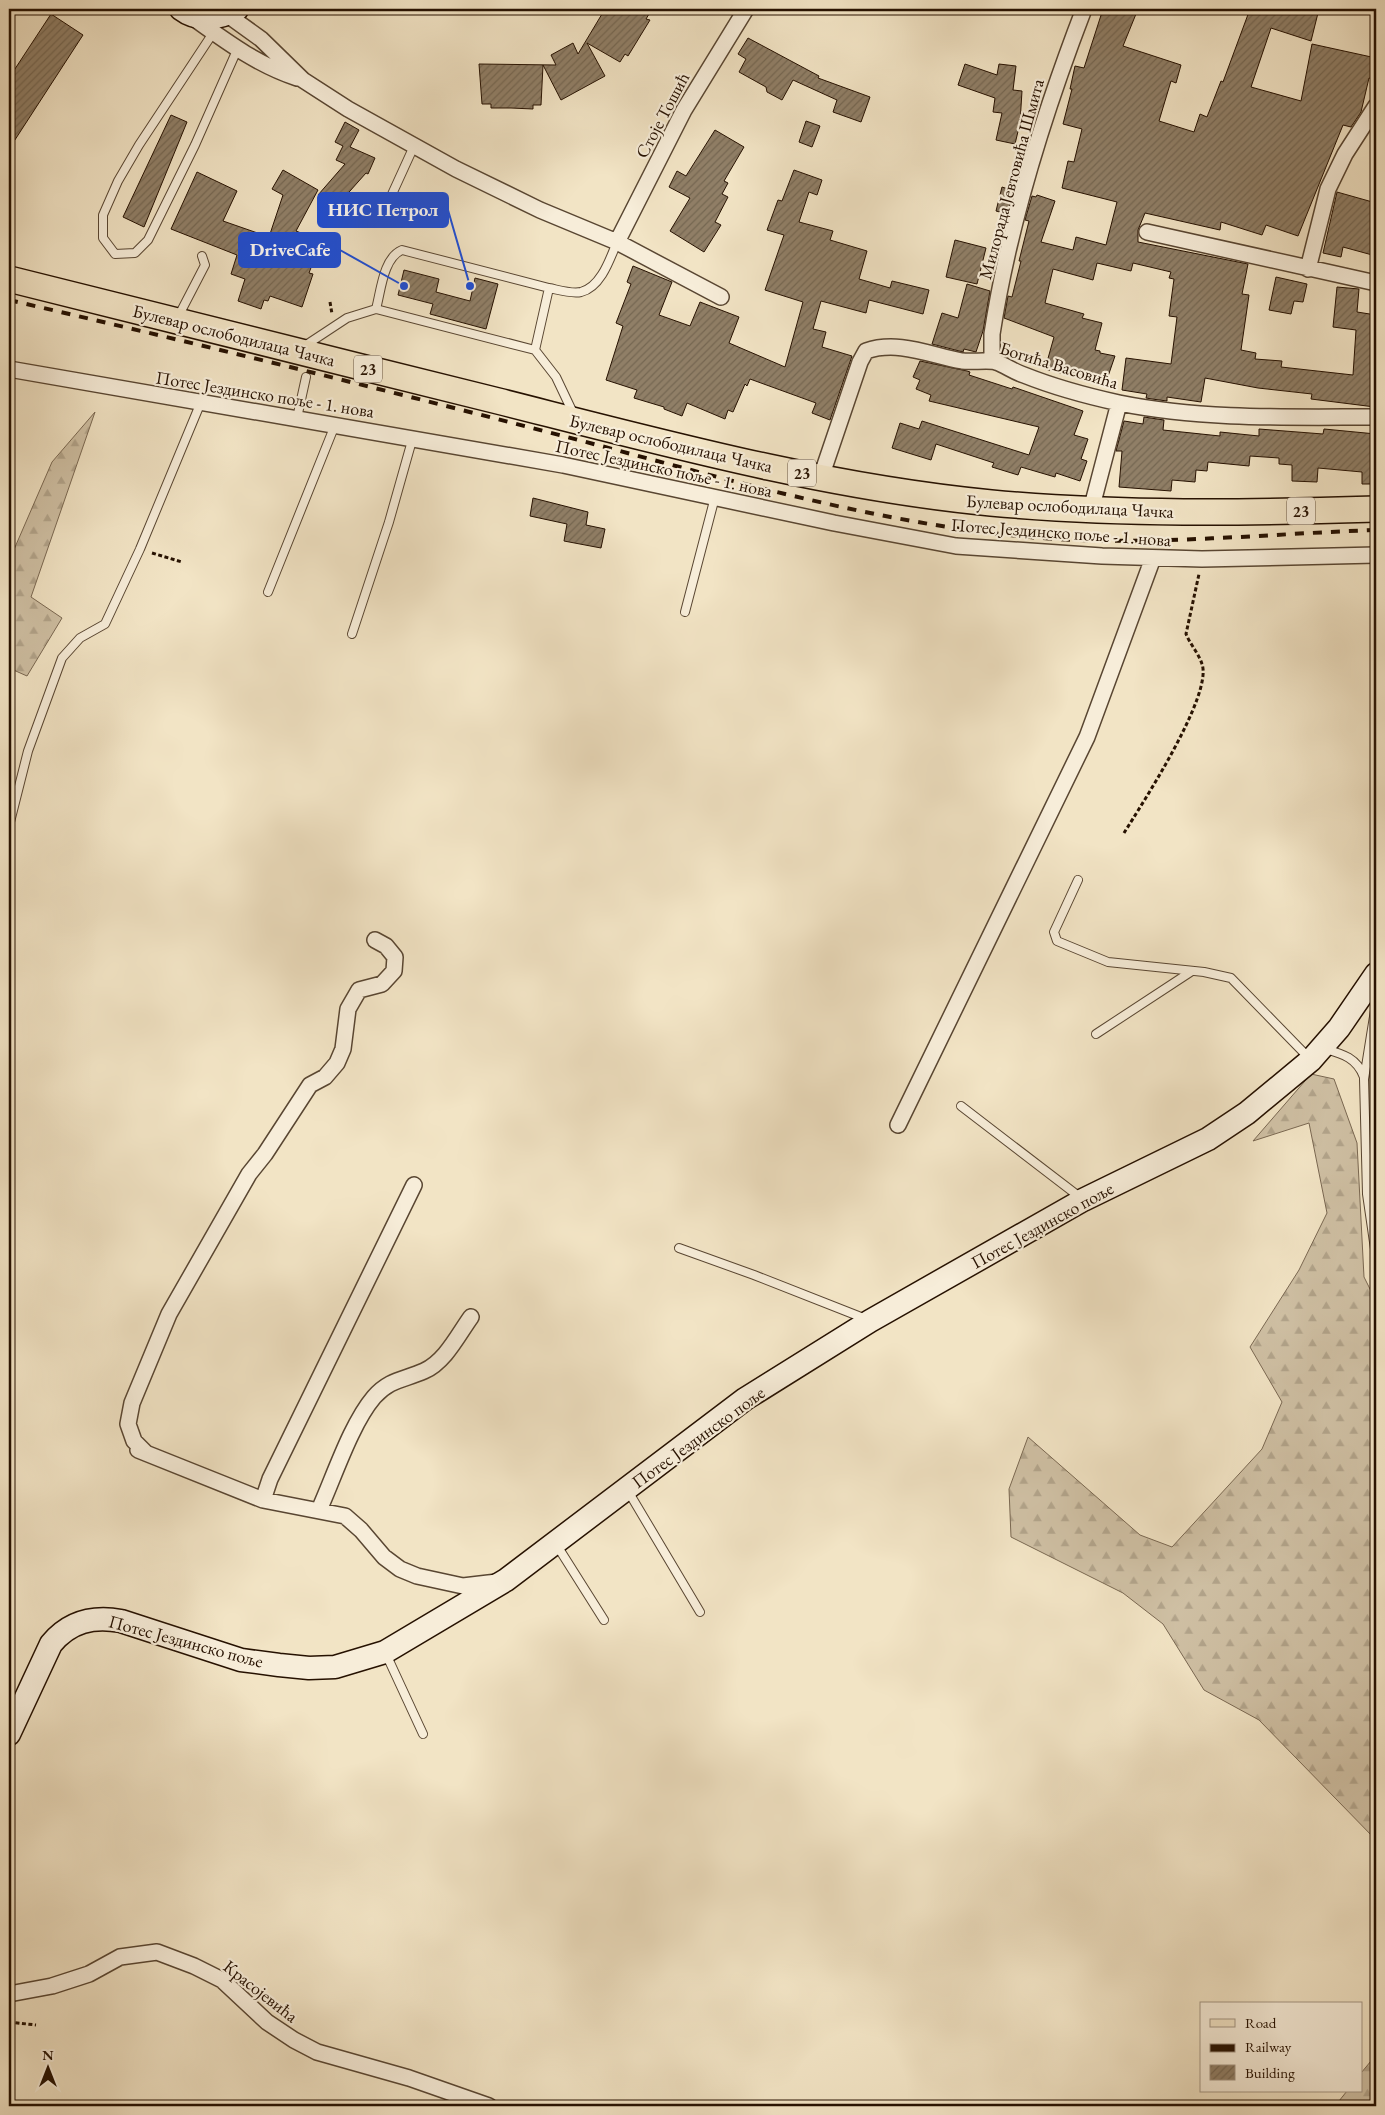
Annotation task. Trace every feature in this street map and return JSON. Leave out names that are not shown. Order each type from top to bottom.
[{"type":"main road","points":[[186,10],[214,18],[228,11]]},
{"type":"main road","name":"Булевар ослободилаца Чачка","points":[[9,279],[690,449],[822,477],[983,502],[1092,510],[1226,512],[1376,509]]},
{"type":"main road","name":"Потес Јездинско поље","points":[[9,1734],[52,1644],[60,1634],[71,1626],[86,1621],[104,1618],[121,1621],[241,1660],[286,1666],[309,1668],[335,1667],[385,1652],[506,1580],[745,1399],[870,1321],[1083,1200],[1208,1139],[1247,1113],[1316,1054],[1345,1020],[1376,974]]},
{"type":"street","name":"Стоје Тошић","points":[[617,242],[684,110],[746,9]]},
{"type":"street","name":"Милорада Јевтовића Шмита","points":[[996,362],[992,353],[992,334],[1015,224],[1043,122],[1084,9]]},
{"type":"street","points":[[186,10],[237,50],[271,69],[303,80],[414,146],[540,210],[617,242],[721,297]]},
{"type":"street","points":[[228,11],[303,80]]},
{"type":"street","points":[[1308,269],[1328,189],[1345,154],[1376,106]]},
{"type":"street","points":[[1147,232],[1376,283]]},
{"type":"street","name":"Богића Васовића","points":[[822,477],[860,362],[866,351],[884,346],[895,346],[972,362],[996,362],[1029,377],[1119,403],[1209,415],[1376,417]]},
{"type":"street","name":"Потес Јездинско поље - 1. нова","points":[[9,369],[413,437],[563,465],[834,523],[956,546],[1153,558],[1202,559],[1376,555]]},
{"type":"street","points":[[1092,510],[1119,403]]},
{"type":"street","points":[[898,1125],[1087,737],[1153,558]]},
{"type":"street","points":[[146,1453],[134,1441],[128,1424],[132,1403],[169,1314],[249,1174],[265,1154],[310,1085],[325,1077],[337,1064],[343,1050],[348,1009],[359,990],[382,984],[394,971],[395,957],[386,946],[376,940]]},
{"type":"street","points":[[264,1500],[270,1479],[414,1185]]},
{"type":"street","points":[[320,1510],[360,1417],[375,1397],[388,1384],[404,1376],[424,1371],[439,1362],[471,1317]]},
{"type":"street","points":[[127,1446],[264,1500],[345,1516],[361,1530],[384,1557],[400,1569],[417,1576],[464,1586],[506,1580]]},
{"type":"street","name":"Красојевића","points":[[9,1994],[52,1986],[89,1974],[120,1957],[157,1952],[194,1966],[222,1980],[267,2022],[294,2040],[317,2052],[409,2078],[489,2106]]},
{"type":"lane","points":[[213,33],[139,145],[114,189],[103,215],[103,238],[115,254],[135,253],[148,240],[195,146],[237,50]]},
{"type":"lane","points":[[376,219],[388,203],[414,146]]},
{"type":"lane","points":[[376,309],[386,269],[391,258],[402,250],[549,288],[581,292],[591,286],[606,267],[617,242]]},
{"type":"lane","points":[[176,321],[205,265],[202,256]]},
{"type":"lane","points":[[535,350],[549,288]]},
{"type":"lane","points":[[297,351],[332,325],[361,312],[376,309],[535,350],[556,377],[577,421]]},
{"type":"lane","points":[[297,418],[306,377]]},
{"type":"lane","points":[[9,826],[28,752],[62,658],[80,638],[105,624],[140,549],[201,402]]},
{"type":"lane","points":[[268,592],[336,424]]},
{"type":"lane","points":[[352,634],[389,522],[413,437]]},
{"type":"lane","points":[[685,612],[715,497]]},
{"type":"lane","points":[[1078,880],[1054,932],[1057,941],[1108,962],[1192,971],[1230,978],[1316,1054],[1350,1057],[1359,1066],[1364,1079]]},
{"type":"lane","points":[[1096,1034],[1192,971]]},
{"type":"lane","points":[[1376,1004],[1364,1079],[1367,1194],[1376,1256]]},
{"type":"lane","points":[[961,1106],[1083,1200]]},
{"type":"lane","points":[[679,1248],[754,1275],[870,1321]]},
{"type":"lane","points":[[627,1489],[700,1612]]},
{"type":"lane","points":[[556,1544],[604,1620]]},
{"type":"lane","points":[[385,1652],[423,1734]]},
{"type":"path","points":[[140,549],[182,562]]},
{"type":"path","points":[[1124,833],[1172,753],[1197,698],[1203,678],[1203,665],[1186,634],[1202,559]]},
{"type":"path","points":[[9,2022],[36,2025]]},
{"type":"green space","points":[[95,412],[31,597],[62,618],[27,676],[9,668],[9,561],[52,462]]},
{"type":"green space","points":[[1376,1054],[1376,1201],[1366,1088]]},
{"type":"green space","points":[[1311,1074],[1334,1079],[1357,1143],[1364,1277],[1376,1301],[1376,1342],[1373,1344],[1376,1351],[1376,1840],[1259,1720],[1204,1690],[1163,1624],[1123,1593],[1011,1537],[1009,1489],[1028,1437],[1140,1535],[1172,1547],[1262,1449],[1282,1402],[1250,1347],[1299,1270],[1327,1213],[1309,1123],[1253,1141]]},
{"type":"green space","points":[[1376,2055],[1376,2106],[1335,2106],[1346,2092],[1362,2092],[1362,2072]]},
{"type":"building","points":[[605,9],[652,9],[646,19],[650,20],[628,56],[625,54],[620,62],[587,43],[605,76],[561,100],[543,65],[541,105],[533,105],[533,109],[491,108],[491,104],[482,104],[479,64],[556,65],[551,55],[573,43],[578,54]]},
{"type":"building","points":[[1103,9],[1138,9],[1123,46],[1181,65],[1176,83],[1171,81],[1159,121],[1194,132],[1200,114],[1207,117],[1221,81],[1223,82],[1250,9],[1319,9],[1311,41],[1271,28],[1251,87],[1301,101],[1312,44],[1376,58],[1376,80],[1369,78],[1361,112],[1351,127],[1343,125],[1298,236],[1266,225],[1262,235],[1221,222],[1220,230],[1145,213],[1138,230],[1138,242],[1248,264],[1242,294],[1249,295],[1241,350],[1256,353],[1255,359],[1282,361],[1281,367],[1353,375],[1356,330],[1333,327],[1337,287],[1359,289],[1357,312],[1376,315],[1372,389],[1376,390],[1375,407],[1311,399],[1312,394],[1258,388],[1205,378],[1201,402],[1167,397],[1167,401],[1152,399],[1146,398],[1147,394],[1122,390],[1126,358],[1171,364],[1177,317],[1169,316],[1174,279],[1169,278],[1171,272],[1133,263],[1131,271],[1097,263],[1093,280],[1053,269],[1045,303],[1084,314],[1082,318],[1102,323],[1095,350],[1115,356],[1105,385],[1045,369],[1054,337],[1004,318],[1008,296],[1012,297],[1021,261],[1019,261],[1029,221],[1025,220],[1032,196],[1036,197],[1037,195],[1055,201],[1041,242],[1073,250],[1076,237],[1106,245],[1117,202],[1062,188],[1068,161],[1074,162],[1082,129],[1063,124],[1072,89],[1070,89],[1075,66],[1084,68]]},
{"type":"building","points":[[51,14],[83,35],[9,149],[9,78]]},
{"type":"building","points":[[748,38],[819,76],[818,78],[870,97],[861,122],[833,112],[837,100],[793,80],[782,100],[767,92],[766,87],[739,72],[746,59],[738,54]]},
{"type":"building","points":[[965,64],[997,75],[999,64],[1016,66],[1013,90],[1022,91],[1020,123],[1015,144],[996,140],[1002,113],[993,112],[995,98],[958,85]]},
{"type":"building","points":[[171,115],[187,122],[144,227],[123,217]]},
{"type":"building","points":[[806,121],[820,126],[812,147],[799,142]]},
{"type":"building","points":[[345,122],[359,130],[350,147],[375,158],[368,174],[366,173],[334,209],[318,195],[345,164],[336,160],[343,146],[335,142]]},
{"type":"building","points":[[715,130],[744,147],[724,181],[728,183],[722,194],[728,197],[715,222],[721,225],[704,252],[670,231],[690,198],[669,187],[677,171],[686,176]]},
{"type":"building","points":[[283,170],[318,190],[296,231],[321,241],[309,273],[313,274],[302,307],[270,296],[268,301],[264,300],[261,309],[238,301],[245,279],[231,274],[237,255],[171,229],[197,172],[237,191],[223,221],[269,237],[283,195],[272,189]]},
{"type":"building","points":[[794,170],[822,180],[817,195],[809,192],[799,222],[833,231],[830,240],[867,251],[859,279],[890,288],[892,281],[929,290],[923,314],[869,300],[866,313],[821,301],[813,329],[826,332],[822,347],[852,356],[830,420],[812,413],[816,403],[750,379],[747,386],[745,384],[733,412],[728,410],[725,419],[687,403],[682,416],[664,409],[664,407],[634,398],[637,390],[606,380],[623,326],[616,323],[631,284],[627,282],[633,266],[672,282],[659,315],[690,326],[700,302],[739,317],[729,343],[785,367],[803,302],[765,290],[784,235],[767,230],[778,200],[782,201]]},
{"type":"building","points":[[1002,187],[1014,191],[1007,214],[996,211]]},
{"type":"building","points":[[1337,192],[1376,203],[1376,256],[1343,247],[1341,257],[1323,253]]},
{"type":"building","points":[[955,240],[986,248],[977,284],[946,277]]},
{"type":"building","points":[[404,270],[439,279],[436,292],[470,301],[475,278],[498,284],[486,329],[430,314],[433,304],[398,295]]},
{"type":"building","points":[[1276,277],[1307,284],[1303,302],[1294,301],[1291,314],[1269,310]]},
{"type":"building","points":[[967,284],[990,291],[983,331],[976,352],[964,349],[963,352],[932,344],[942,313],[958,318]]},
{"type":"building","points":[[920,361],[967,371],[970,372],[969,375],[1012,389],[1013,387],[1083,411],[1074,435],[1088,439],[1081,459],[1087,461],[1080,481],[1056,473],[1055,477],[1021,467],[1018,475],[992,467],[994,463],[936,444],[931,460],[892,448],[900,423],[919,429],[922,421],[1029,455],[1039,427],[929,401],[931,395],[916,389],[920,380],[913,377]]},
{"type":"building","points":[[1144,417],[1164,420],[1163,430],[1220,436],[1220,432],[1259,436],[1259,429],[1323,434],[1324,429],[1376,434],[1376,484],[1362,484],[1362,472],[1318,468],[1317,482],[1292,481],[1292,465],[1279,464],[1279,458],[1250,456],[1249,466],[1208,462],[1207,471],[1196,470],[1195,482],[1172,480],[1171,491],[1119,487],[1122,451],[1116,451],[1124,421],[1143,424]]},
{"type":"building","points":[[533,498],[588,512],[586,525],[605,529],[601,548],[564,541],[567,524],[530,516]]},
{"type":"railway","points":[[9,300],[498,419],[791,496],[905,520],[1019,536],[1108,541],[1198,539],[1376,530]]},
{"type":"place","name":"DriveCafe","points":[[404,286]]},
{"type":"place","name":"НИС Петрол","points":[[470,286]]}]
